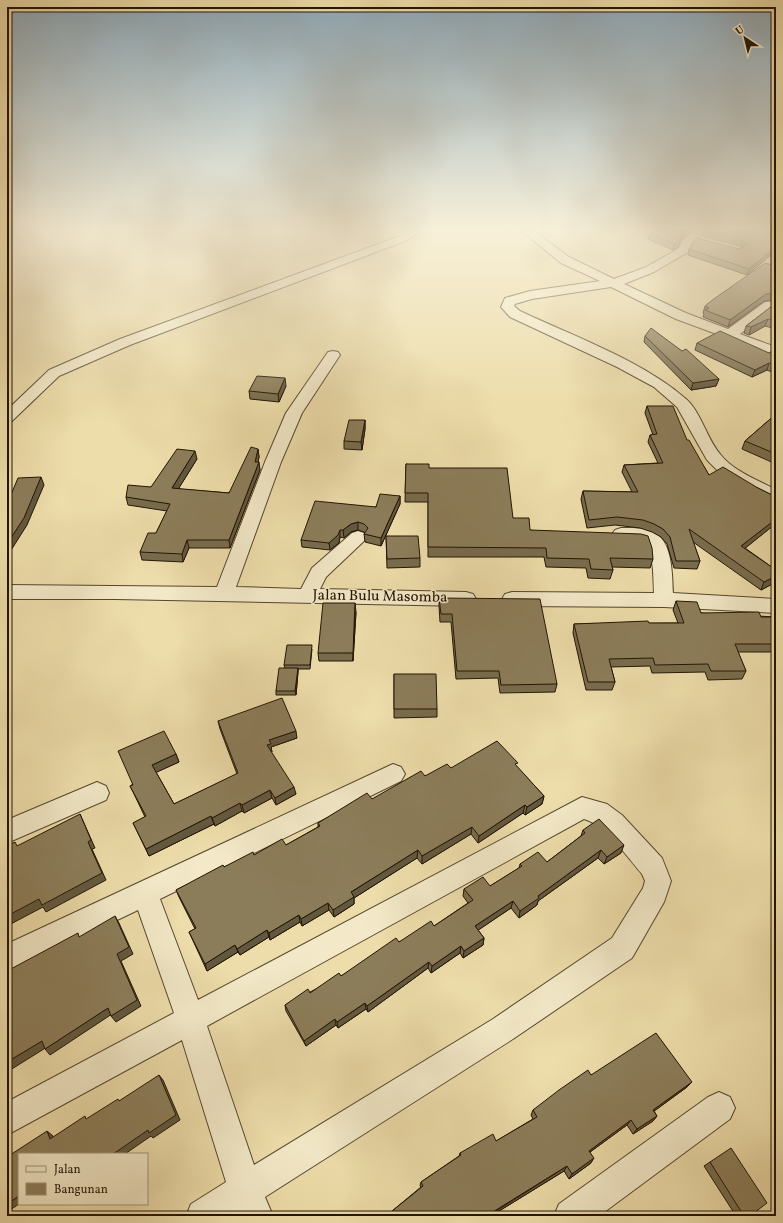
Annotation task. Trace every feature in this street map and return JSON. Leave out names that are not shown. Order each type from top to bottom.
[{"type":"street","points":[[7,418],[54,373],[125,342],[270,288]]},
{"type":"street","points":[[578,288],[530,295],[510,301],[507,307],[515,314],[622,364],[659,384],[683,404],[713,458],[726,469],[776,497]]},
{"type":"street","points":[[623,288],[681,316],[776,352]]},
{"type":"street","points":[[729,335],[770,305],[775,304]]},
{"type":"street","points":[[224,594],[273,462],[294,413],[333,355]]},
{"type":"street","points":[[603,534],[639,534],[649,537],[656,545],[664,600]]},
{"type":"street","points":[[307,595],[319,573],[358,538]]},
{"type":"street","name":"Jalan Bulu Masomba","points":[[7,592],[664,600],[776,605]]},
{"type":"street","points":[[7,960],[393,774]]},
{"type":"street","points":[[7,832],[97,793]]},
{"type":"street","points":[[7,1119],[191,1021],[582,808],[598,812],[613,823],[653,867],[658,881],[655,893],[622,948],[251,1203],[203,1216]]},
{"type":"street","points":[[145,893],[191,1021],[251,1203]]},
{"type":"street","points":[[571,1216],[719,1108]]},
{"type":"building","points":[[729,288],[776,288],[776,293],[766,294],[730,320],[705,310],[709,308],[705,306]]},
{"type":"building","points":[[776,303],[776,321],[768,319],[751,327],[746,326]]},
{"type":"building","points":[[651,328],[682,351],[686,349],[719,379],[693,383],[645,336]]},
{"type":"building","points":[[720,331],[769,353],[776,349],[776,366],[769,363],[755,370],[697,343]]},
{"type":"building","points":[[257,376],[285,378],[278,394],[249,391]]},
{"type":"building","points":[[647,406],[673,406],[687,440],[689,440],[709,475],[723,467],[776,497],[776,519],[741,546],[776,570],[776,576],[764,582],[689,529],[700,561],[676,561],[670,537],[663,529],[654,524],[643,520],[617,517],[589,520],[583,491],[638,492],[624,465],[663,463],[650,435],[657,434]]},
{"type":"building","points":[[776,414],[776,454],[745,441]]},
{"type":"building","points":[[349,420],[365,420],[361,442],[344,441]]},
{"type":"building","points":[[251,447],[258,449],[255,462],[259,462],[229,540],[187,540],[182,554],[140,552],[148,533],[156,533],[170,504],[126,497],[128,485],[151,487],[177,449],[195,451],[172,488],[229,493]]},
{"type":"building","points":[[406,464],[429,464],[429,468],[507,468],[513,518],[529,518],[530,530],[641,534],[648,536],[652,548],[653,559],[610,558],[613,570],[591,569],[589,559],[547,558],[546,548],[428,547],[428,493],[405,493]]},
{"type":"building","points":[[41,477],[24,518],[7,544],[7,504],[18,478]]},
{"type":"building","points":[[380,494],[400,496],[381,538],[364,534],[368,528],[364,524],[358,522],[351,524],[343,530],[340,530],[338,535],[329,543],[301,540],[315,501],[376,507]]},
{"type":"building","points":[[386,536],[418,536],[420,558],[387,559]]},
{"type":"building","points":[[439,598],[540,599],[557,684],[501,685],[499,671],[457,671],[452,614],[441,614]]},
{"type":"building","points":[[676,601],[697,602],[701,613],[759,612],[761,617],[776,617],[776,644],[735,644],[746,671],[711,671],[708,664],[655,665],[653,658],[609,659],[615,682],[588,682],[574,624],[648,621],[649,623],[684,623]]},
{"type":"building","points":[[323,603],[355,603],[353,653],[318,653]]},
{"type":"building","points":[[287,645],[312,645],[310,665],[284,665]]},
{"type":"building","points":[[279,668],[298,668],[295,691],[276,691]]},
{"type":"building","points":[[394,674],[436,674],[437,709],[394,709]]},
{"type":"building","points":[[282,698],[296,731],[269,740],[271,744],[267,745],[294,787],[275,798],[270,790],[242,805],[240,803],[212,818],[211,816],[146,849],[133,823],[146,816],[130,786],[133,785],[118,751],[164,731],[176,754],[152,765],[174,804],[238,773],[218,721]]},
{"type":"building","points":[[497,741],[518,763],[515,764],[544,796],[527,807],[525,805],[479,836],[472,827],[422,856],[418,850],[351,892],[354,897],[333,910],[328,903],[301,919],[299,915],[269,933],[267,930],[237,949],[235,945],[205,964],[189,932],[196,928],[176,890],[223,865],[224,867],[253,852],[254,855],[282,839],[286,845],[320,826],[318,823],[367,793],[372,799],[421,771],[425,776],[447,764],[451,768]]},
{"type":"building","points":[[80,814],[91,840],[88,842],[102,873],[42,905],[39,899],[7,916],[7,846],[15,842],[17,846]]},
{"type":"building","points":[[599,819],[624,845],[607,857],[601,850],[520,911],[513,901],[475,926],[484,938],[464,951],[461,946],[432,966],[429,962],[367,1006],[365,1003],[337,1022],[335,1019],[304,1041],[285,1005],[308,989],[310,993],[339,973],[341,976],[396,938],[399,942],[431,921],[434,926],[473,900],[464,889],[483,877],[490,886],[522,866],[520,864],[538,852],[547,862],[585,833],[583,830]]},
{"type":"building","points":[[115,916],[129,947],[117,954],[137,1000],[111,1016],[108,1008],[45,1049],[42,1041],[7,1062],[7,971],[78,933],[79,937]]},
{"type":"building","points":[[656,1033],[692,1082],[653,1110],[657,1116],[637,1129],[631,1120],[589,1151],[594,1158],[572,1174],[567,1166],[485,1216],[386,1216],[423,1186],[421,1182],[461,1155],[460,1153],[493,1134],[496,1141],[537,1117],[533,1110],[559,1090],[588,1070],[591,1075]]},
{"type":"building","points":[[159,1075],[176,1115],[149,1133],[148,1130],[114,1153],[18,1153],[18,1197],[7,1204],[7,1157],[47,1131],[50,1139],[85,1116],[86,1119],[118,1099],[119,1101]]},
{"type":"building","points":[[731,1148],[767,1203],[750,1216],[744,1216],[710,1162]]}]
